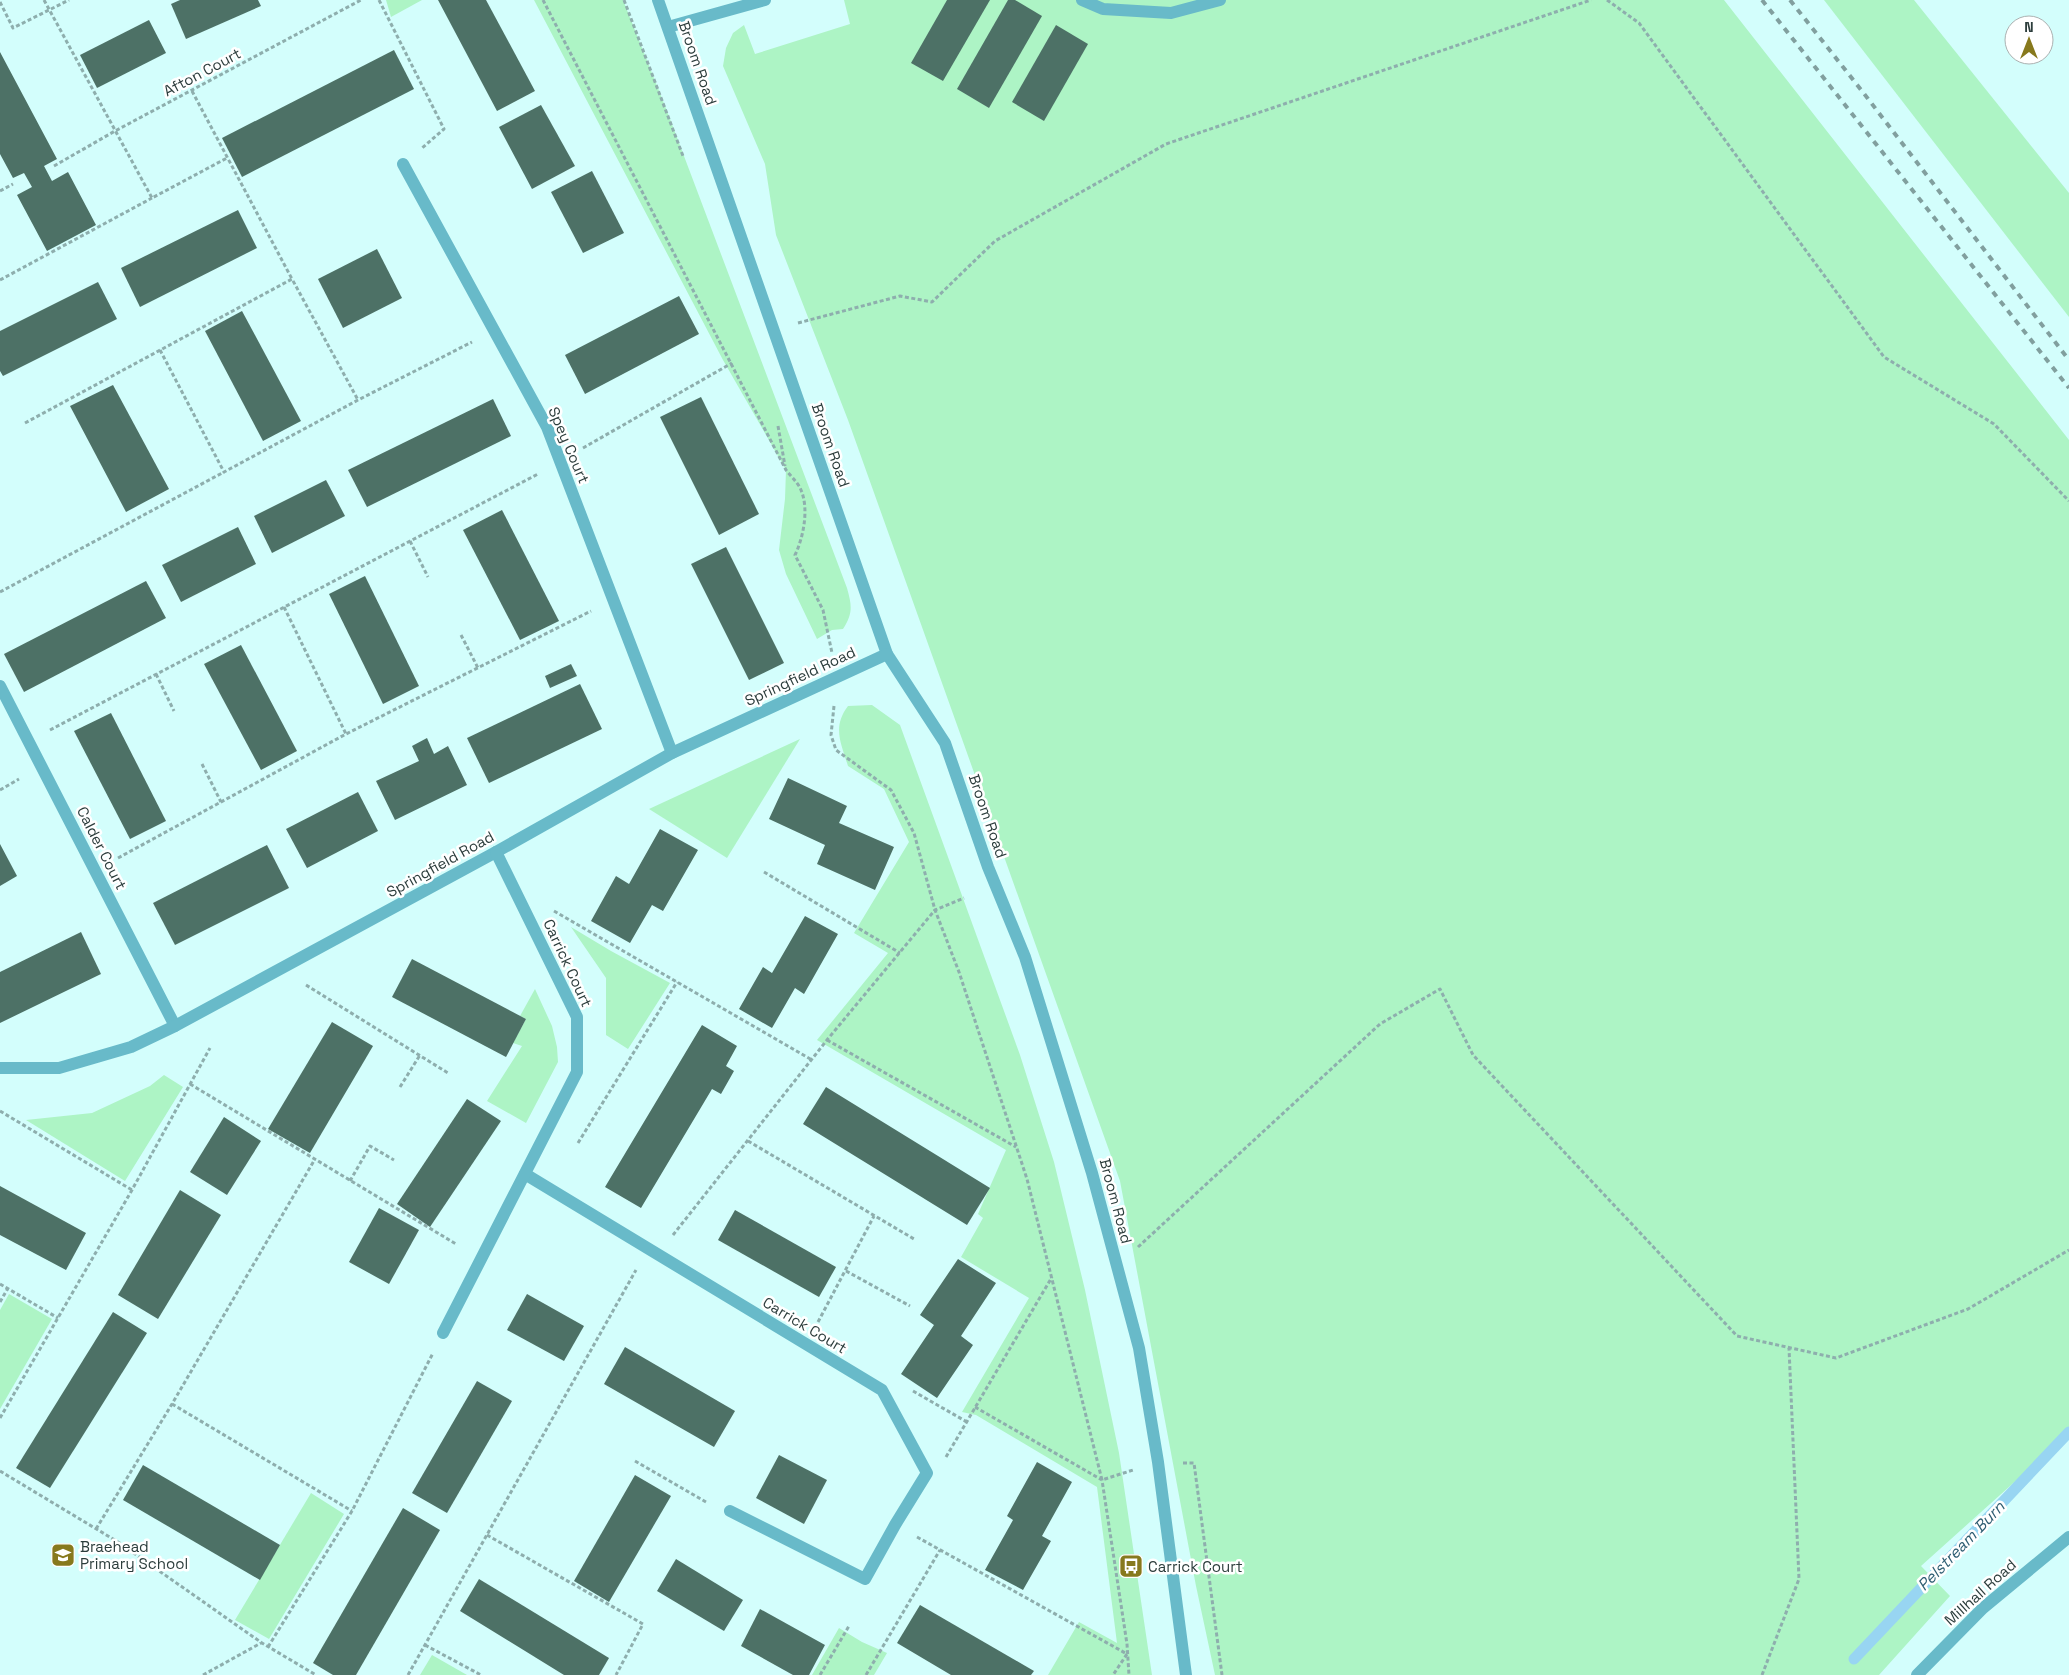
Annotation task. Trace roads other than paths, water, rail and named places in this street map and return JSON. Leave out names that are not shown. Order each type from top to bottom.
[{"type":"street","name":"Broom Road","points":[[658,0],[887,654],[945,743],[988,867],[1025,957],[1092,1173],[1139,1348],[1158,1462],[1186,1675]]},
{"type":"street","points":[[668,27],[765,0]]},
{"type":"street","points":[[1082,0],[1103,9],[1171,13],[1220,0]]},
{"type":"street","name":"Spey Court","points":[[403,164],[547,427],[672,753]]},
{"type":"street","name":"Springfield Road","points":[[0,1068],[59,1068],[131,1047],[175,1026],[280,970],[672,753],[887,654]]},
{"type":"street","name":"Calder Court","points":[[0,686],[175,1026]]},
{"type":"street","name":"Carrick Court","points":[[443,1333],[577,1072],[577,1017],[496,852]]},
{"type":"street","name":"Carrick Court","points":[[525,1174],[882,1390],[927,1473],[865,1579],[730,1511]]},
{"type":"street","name":"Millhall Road","points":[[1917,1675],[1983,1608],[2069,1537]]},
{"type":"waterway","name":"Pelstream Burn","points":[[1854,1659],[2069,1432]]},
{"type":"railway","points":[[1762,0],[2069,388]]},
{"type":"railway","points":[[1790,0],[2069,360]]},
{"type":"place","name":"Braehead Primary School","points":[[63,1555]]},
{"type":"place","name":"Carrick Court","points":[[1131,1566]]}]
